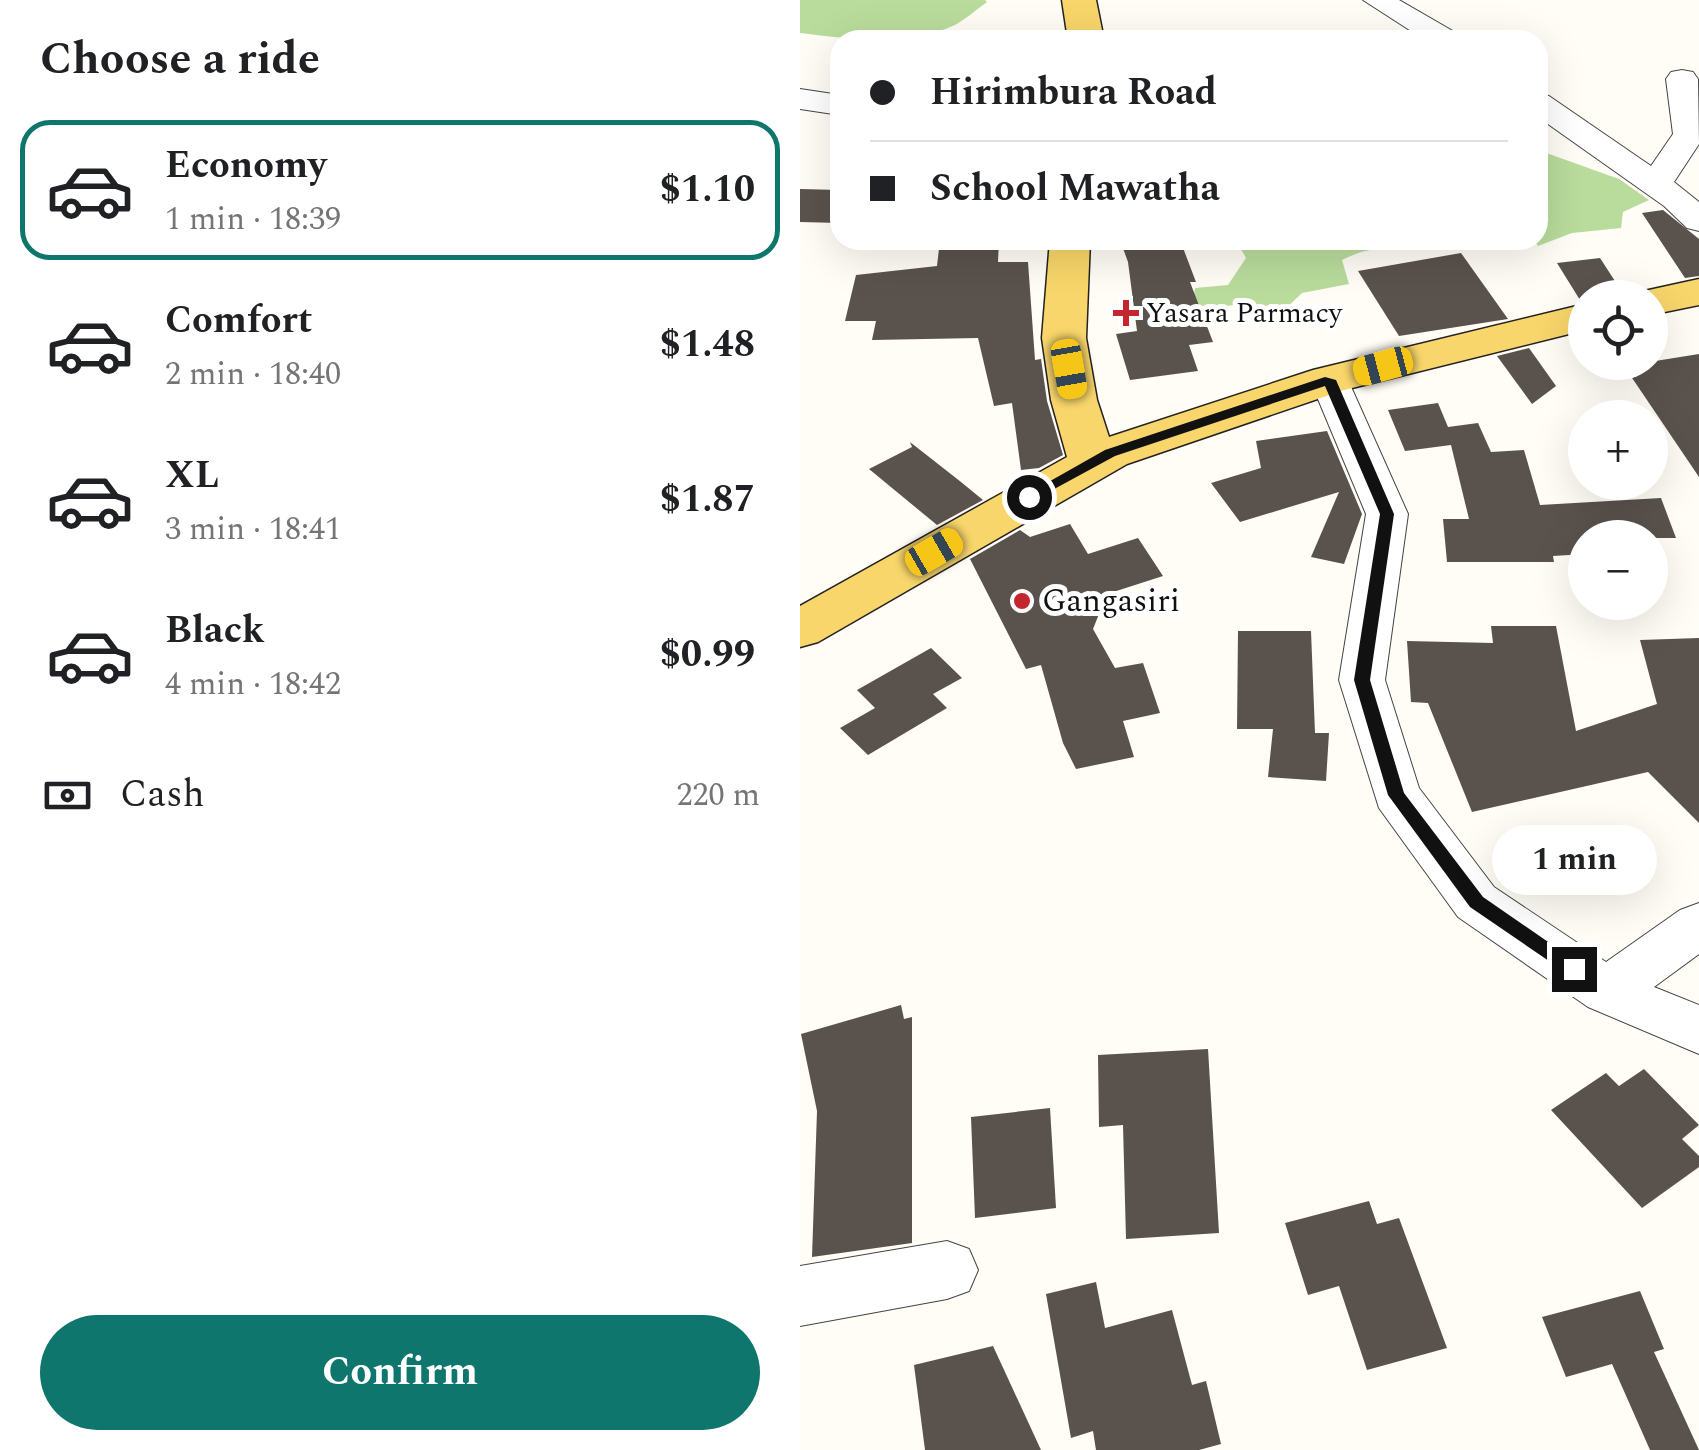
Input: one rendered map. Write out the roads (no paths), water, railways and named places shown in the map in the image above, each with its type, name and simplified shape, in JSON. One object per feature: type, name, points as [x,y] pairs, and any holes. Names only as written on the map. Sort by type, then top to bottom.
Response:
[{"type":"main road","points":[[1079,0],[1084,30]]},
{"type":"main road","points":[[1069,250],[1064,338],[1074,400],[1092,460]]},
{"type":"main road","points":[[1668,298],[1699,292]]},
{"type":"main road","points":[[800,628],[1092,460],[1330,380],[1568,320]]},
{"type":"street","points":[[1378,0],[1429,30]]},
{"type":"street","points":[[1655,186],[1689,134],[1682,79]]},
{"type":"street","points":[[800,99],[830,104]]},
{"type":"street","points":[[1548,110],[1699,221]]},
{"type":"street","points":[[1330,380],[1387,514],[1362,680],[1396,795],[1476,902],[1606,992],[1699,1030]]},
{"type":"street","points":[[1606,992],[1699,925]]},
{"type":"street","points":[[800,1296],[946,1270]]},
{"type":"place","name":"Yasara Parmacy","points":[[1126,313]]},
{"type":"place","name":"Gangasiri","points":[[1022,601]]}]
